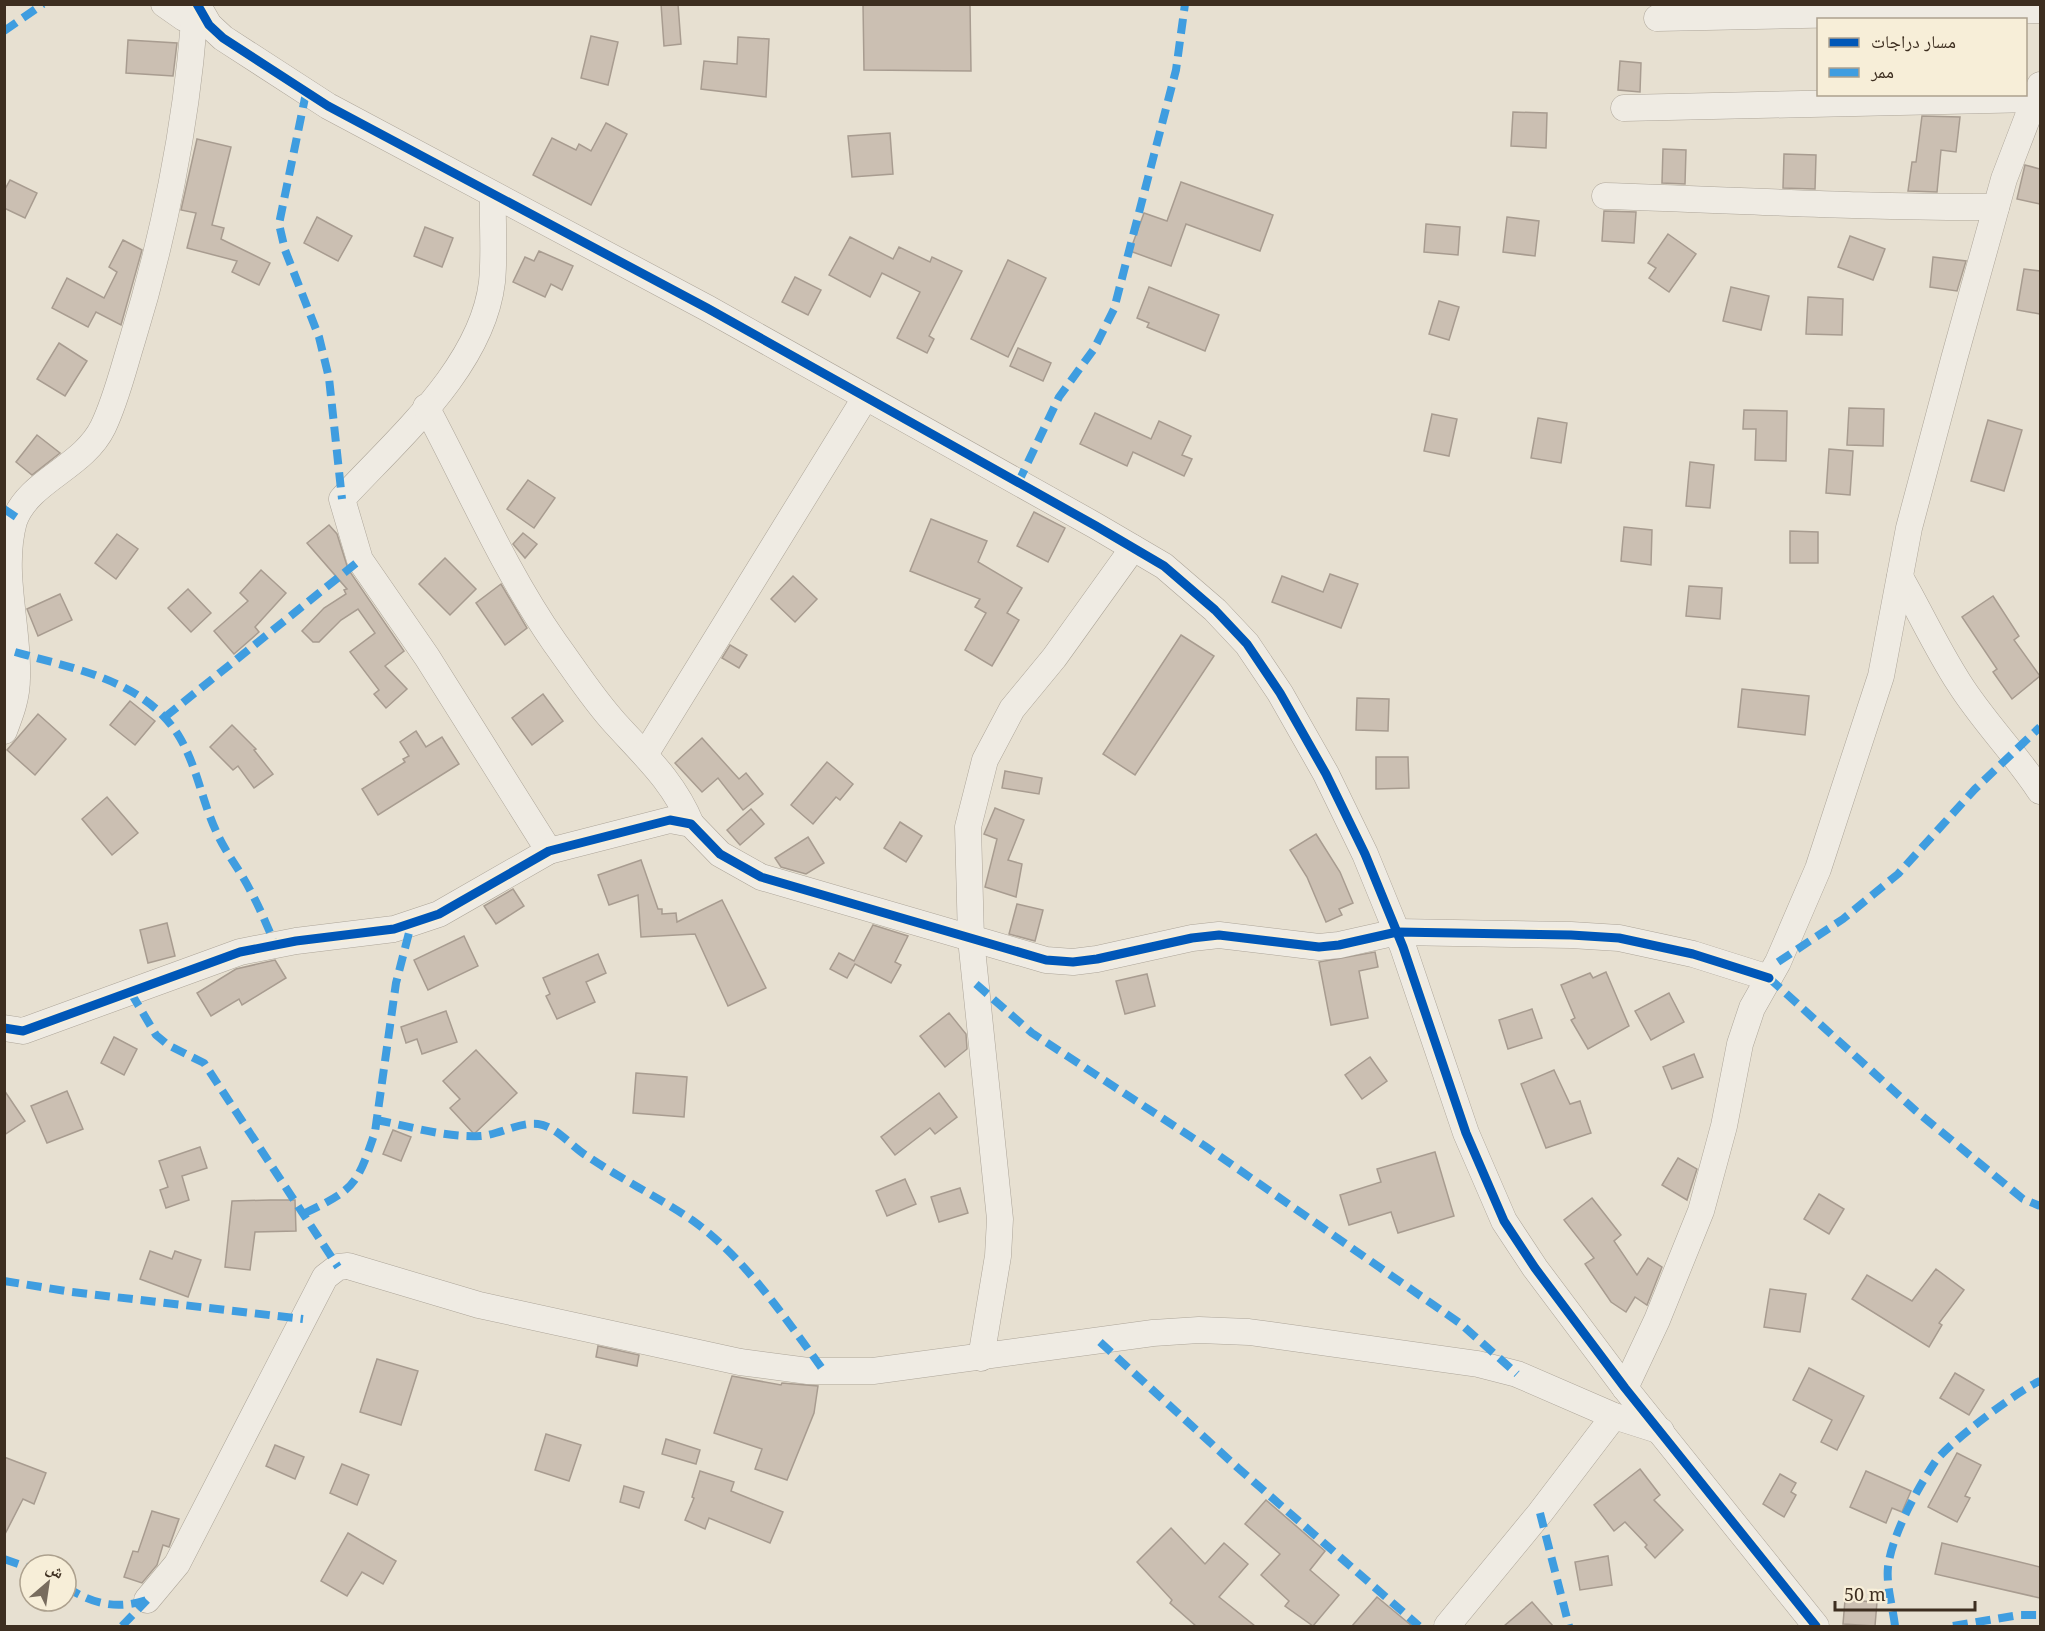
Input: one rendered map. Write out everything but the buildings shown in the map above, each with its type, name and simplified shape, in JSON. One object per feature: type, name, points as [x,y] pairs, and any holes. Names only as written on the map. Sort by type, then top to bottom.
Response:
[{"type":"street","points":[[164,4],[200,17],[266,67],[328,106],[707,308],[1133,548],[1164,566],[1215,610],[1253,653],[1280,693],[1326,774],[1365,854],[1397,932],[1466,1133],[1504,1221],[1535,1268],[1625,1388],[1816,1626]]},
{"type":"street","points":[[1657,18],[2040,10]]},
{"type":"street","points":[[4,731],[15,700],[17,676],[7,563],[13,523],[34,492],[74,464],[89,448],[102,429],[117,393],[153,273],[200,17]]},
{"type":"street","points":[[1625,1388],[1658,1320],[1701,1211],[1724,1126],[1740,1044],[1752,1008],[1790,936],[1818,869],[1881,676],[1909,528],[1996,207],[2038,92]]},
{"type":"street","points":[[1624,108],[1934,96]]},
{"type":"street","points":[[493,195],[492,282],[484,318],[473,345],[457,371],[342,499],[348,526],[360,560],[428,657],[549,851]]},
{"type":"street","points":[[1605,196],[1739,200],[1791,205],[1996,207]]},
{"type":"street","points":[[646,753],[865,398]]},
{"type":"street","points":[[426,407],[507,563],[554,641],[614,722],[646,753],[674,788],[691,824],[720,854],[761,877],[1046,960],[1073,962],[1097,959],[1192,938],[1220,935],[1319,947],[1339,945],[1397,932],[1619,938],[1693,954],[1768,978]]},
{"type":"street","points":[[981,1358],[998,1256],[1000,1219],[971,939],[968,827],[985,760],[1012,709],[1054,658],[1133,548]]},
{"type":"street","points":[[1900,577],[1958,682],[1982,716],[2015,753],[2040,790]]},
{"type":"street","points":[[4,1028],[23,1030],[240,952],[275,944],[411,925],[439,914],[549,851],[670,820],[691,824]]},
{"type":"street","points":[[147,1600],[177,1563],[325,1278],[338,1267],[348,1266],[479,1305],[740,1362],[808,1371],[873,1371],[1153,1333],[1199,1330],[1249,1332],[1478,1364],[1517,1374],[1614,1416],[1661,1431]]},
{"type":"street","points":[[1447,1626],[1540,1514],[1614,1416]]},
{"type":"marked path","points":[[4,31],[43,4]]},
{"type":"marked path","points":[[1018,483],[1059,397],[1094,349],[1114,309],[1176,70],[1185,4]]},
{"type":"marked path","points":[[306,93],[279,224],[285,250],[319,337],[329,378],[342,499]]},
{"type":"marked path","points":[[4,509],[16,517]]},
{"type":"marked path","points":[[165,717],[360,560]]},
{"type":"marked path","points":[[15,652],[84,671],[107,680],[148,702],[166,718],[186,749],[216,831],[254,897],[275,944]]},
{"type":"marked path","points":[[1778,962],[1843,919],[1898,874],[1975,789],[2040,727]]},
{"type":"marked path","points":[[305,1213],[344,1191],[364,1164],[375,1132],[396,983],[411,925]]},
{"type":"marked path","points":[[1769,978],[1916,1111],[2023,1199],[2040,1206]]},
{"type":"marked path","points":[[976,984],[1032,1033],[1205,1146],[1461,1324],[1517,1374]]},
{"type":"marked path","points":[[131,993],[156,1035],[168,1045],[204,1063],[338,1267]]},
{"type":"marked path","points":[[376,1120],[467,1136],[487,1135],[531,1124],[551,1129],[587,1156],[692,1220],[712,1236],[764,1290],[824,1371]]},
{"type":"marked path","points":[[4,1281],[72,1292],[303,1319]]},
{"type":"marked path","points":[[1100,1342],[1238,1468],[1419,1626]]},
{"type":"marked path","points":[[1895,1626],[1889,1589],[1890,1554],[1906,1513],[1921,1485],[1935,1462],[1954,1443],[2001,1405],[2040,1381]]},
{"type":"marked path","points":[[1540,1513],[1569,1626]]},
{"type":"marked path","points":[[4,1559],[18,1564]]},
{"type":"marked path","points":[[78,1594],[95,1601],[115,1605],[147,1600]]},
{"type":"marked path","points":[[122,1626],[147,1600]]},
{"type":"marked path","points":[[1953,1626],[2019,1615],[2040,1615]]},
{"type":"cycle path","points":[[197,4],[209,25],[223,38],[328,106],[707,308],[1096,526],[1164,566],[1215,610],[1247,644],[1280,693],[1326,774],[1365,854],[1403,947],[1466,1133],[1504,1221],[1535,1268],[1625,1388],[1816,1626]]},
{"type":"cycle path","points":[[4,1028],[23,1031],[240,952],[296,941],[394,929],[439,914],[549,851],[670,820],[691,824],[720,854],[761,877],[1046,960],[1073,962],[1097,959],[1192,938],[1219,935],[1319,947],[1339,945],[1397,932],[1571,935],[1619,938],[1693,954],[1769,978]]}]
